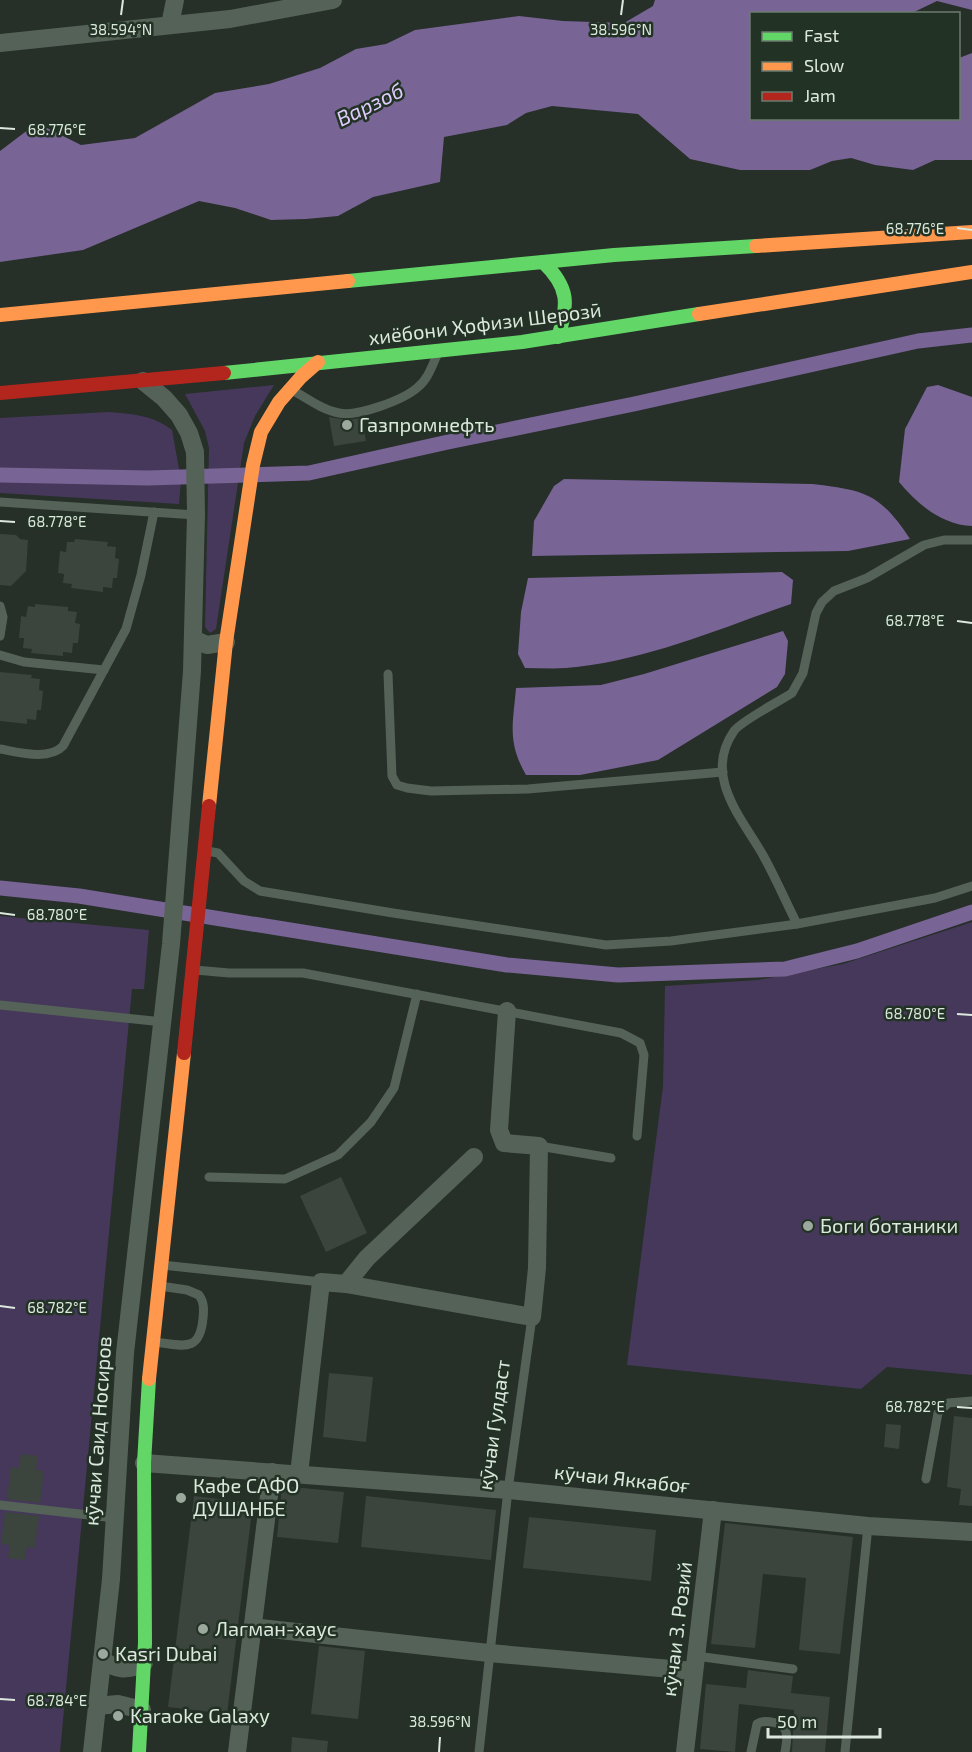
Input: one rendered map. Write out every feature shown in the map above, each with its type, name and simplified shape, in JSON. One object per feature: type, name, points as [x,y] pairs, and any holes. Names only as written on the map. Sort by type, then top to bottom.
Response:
[{"type":"main road","points":[[0,315],[615,255],[972,232]]},
{"type":"main road","points":[[543,262],[560,279],[566,294],[566,311],[558,337]]},
{"type":"main road","name":"хиёбони Ҳофизи Шерозӣ","points":[[0,393],[143,381],[558,337],[972,272]]},
{"type":"main road","points":[[139,1752],[146,1575],[144,1463],[152,1342],[194,970],[226,642],[257,444],[265,422],[290,389],[318,362]]},
{"type":"street","points":[[171,25],[175,0]]},
{"type":"street","points":[[0,44],[230,19],[333,0]]},
{"type":"street","name":"кӯчаи Саид Носиров","points":[[92,1752],[115,1518],[122,1384],[171,944],[191,696],[196,462],[189,433],[172,407],[143,381]]},
{"type":"street","points":[[193,639],[207,645],[226,642]]},
{"type":"street","points":[[299,1474],[321,1282],[346,1284],[532,1317],[537,1268],[538,1146],[504,1143],[499,1130],[507,1011]]},
{"type":"street","points":[[346,1284],[367,1258],[474,1157]]},
{"type":"street","points":[[132,1290],[157,1289]]},
{"type":"street","name":"кӯчаи Яккабоғ","points":[[144,1463],[508,1490],[868,1526],[972,1532]]},
{"type":"street","points":[[237,1752],[272,1472]]},
{"type":"street","name":"кӯчаи З. Розий","points":[[685,1752],[713,1510]]},
{"type":"street","points":[[252,1627],[489,1653],[695,1663]]},
{"type":"street","points":[[102,1659],[110,1666],[122,1669],[144,1663]]},
{"type":"street","points":[[97,1706],[118,1704],[142,1710]]},
{"type":"lane","points":[[290,389],[340,414],[368,411],[419,387],[440,351]]},
{"type":"lane","points":[[0,502],[196,515]]},
{"type":"lane","points":[[0,749],[45,754],[58,752],[63,746],[105,670],[130,617],[154,512]]},
{"type":"lane","points":[[797,924],[764,856],[736,813],[725,790],[723,755],[735,729],[792,693],[797,687],[803,673],[816,613],[822,602],[834,591],[867,578],[924,545],[944,540],[972,540]]},
{"type":"lane","points":[[0,606],[3,617],[0,636]]},
{"type":"lane","points":[[0,655],[24,662],[105,670]]},
{"type":"lane","points":[[388,674],[392,776],[397,785],[406,789],[430,791],[528,789],[723,772]]},
{"type":"lane","points":[[204,857],[218,853],[244,881],[260,891],[393,914],[606,945],[671,941],[797,924],[936,898],[972,886]]},
{"type":"lane","points":[[194,970],[230,973],[303,973],[621,1033],[640,1043],[644,1055],[637,1136]]},
{"type":"lane","points":[[209,1177],[285,1179],[338,1155],[371,1122],[394,1088],[417,994]]},
{"type":"lane","points":[[0,1005],[163,1022]]},
{"type":"lane","points":[[538,1146],[611,1158]]},
{"type":"lane","points":[[159,1265],[321,1282]]},
{"type":"lane","points":[[152,1342],[185,1346],[193,1344],[200,1336],[203,1321],[204,1305],[199,1295],[187,1290],[157,1289]]},
{"type":"lane","name":"кӯчаи Гулдаст","points":[[479,1752],[508,1490],[532,1317]]},
{"type":"lane","points":[[926,1479],[938,1413],[948,1403],[972,1401]]},
{"type":"lane","points":[[0,1505],[115,1518]]},
{"type":"lane","points":[[845,1752],[868,1526]]},
{"type":"lane","points":[[695,1663],[793,1669]]},
{"type":"lane","points":[[751,1752],[757,1724],[765,1721],[782,1726],[786,1730],[785,1752]]},
{"type":"shaded area","points":[[274,385],[255,416],[244,443],[216,629],[210,633],[205,627],[209,448],[205,431],[185,394]]},
{"type":"shaded area","points":[[108,412],[150,418],[172,430],[181,480],[179,504],[0,493],[0,418]]},
{"type":"shaded area","points":[[0,916],[149,930],[144,989],[132,989],[60,1752],[0,1752]]},
{"type":"shaded area","name":"Боги ботаники","points":[[972,922],[972,1375],[887,1367],[861,1389],[627,1365],[663,1086],[665,986],[758,980],[843,964]]},
{"type":"water","name":"Варзоб","points":[[655,0],[972,0],[972,10],[937,1],[914,12],[750,12],[750,120],[960,120],[960,58],[972,53],[972,160],[935,160],[913,170],[875,165],[851,158],[832,161],[810,170],[740,170],[690,159],[638,114],[552,106],[526,113],[507,125],[444,137],[440,182],[373,197],[338,216],[271,220],[235,208],[199,201],[83,250],[0,262],[0,151],[37,123],[81,145],[135,138],[215,93],[269,84],[320,68],[356,49],[386,44],[415,30],[519,16],[563,21],[624,23],[653,6]]},
{"type":"water","points":[[938,385],[972,397],[972,526],[950,522],[931,512],[899,482],[905,429],[927,387]]},
{"type":"water","points":[[564,479],[812,484],[845,489],[858,492],[880,503],[910,539],[848,551],[532,556],[534,521],[554,486]]},
{"type":"water","points":[[782,572],[793,580],[791,604],[652,652],[595,665],[566,668],[525,668],[518,654],[521,612],[528,578]]},
{"type":"water","points":[[783,631],[788,641],[785,674],[777,687],[658,760],[580,775],[526,775],[516,753],[514,742],[516,688],[601,685]]},
{"type":"building","name":"Газпромнефть","points":[[329,417],[347,420],[362,418],[366,441],[334,446]]},
{"type":"building","points":[[0,534],[16,535],[20,539],[28,540],[26,571],[11,586],[0,585]]},
{"type":"building","points":[[75,539],[108,542],[107,546],[116,547],[115,558],[119,559],[117,578],[113,578],[112,588],[103,587],[103,592],[71,588],[72,584],[63,583],[64,574],[58,573],[60,551],[66,552],[67,542],[74,542]]},
{"type":"building","points":[[35,604],[68,607],[68,611],[77,612],[75,623],[80,624],[78,643],[73,643],[72,653],[63,652],[63,656],[31,653],[32,649],[23,648],[24,638],[19,638],[21,616],[26,617],[28,606],[35,607]]},
{"type":"building","points":[[0,672],[32,675],[31,678],[40,679],[39,690],[43,691],[41,710],[37,710],[36,720],[27,719],[27,724],[0,721]]},
{"type":"building","points":[[341,1177],[367,1233],[326,1252],[300,1196]]},
{"type":"building","points":[[329,1373],[373,1377],[366,1442],[323,1437]]},
{"type":"building","points":[[954,1416],[972,1418],[972,1506],[959,1505],[961,1489],[947,1487]]},
{"type":"building","points":[[886,1424],[901,1425],[899,1449],[884,1447]]},
{"type":"building","points":[[21,1454],[38,1456],[36,1470],[44,1471],[40,1503],[7,1499],[11,1467],[19,1468]]},
{"type":"building","points":[[282,1486],[344,1492],[338,1543],[277,1537]]},
{"type":"building","points":[[194,1496],[253,1503],[227,1714],[168,1707]]},
{"type":"building","points":[[366,1496],[496,1510],[491,1560],[361,1547]]},
{"type":"building","points":[[5,1512],[39,1516],[35,1548],[27,1547],[25,1560],[8,1558],[10,1545],[1,1544]]},
{"type":"building","points":[[529,1517],[656,1530],[651,1581],[523,1568]]},
{"type":"building","points":[[725,1523],[853,1537],[840,1654],[799,1650],[806,1578],[763,1574],[755,1648],[711,1644]]},
{"type":"building","points":[[319,1646],[365,1651],[358,1719],[311,1714]]},
{"type":"building","points":[[748,1670],[793,1676],[791,1693],[830,1697],[825,1752],[792,1752],[794,1710],[739,1704],[735,1752],[700,1749],[706,1684],[746,1688]]},
{"type":"building","points":[[292,1737],[328,1741],[327,1752],[291,1752]]},
{"type":"waterway","points":[[0,475],[148,478],[309,473],[918,341],[972,335]]},
{"type":"waterway","points":[[0,888],[79,896],[507,965],[618,975],[785,969],[857,951],[972,912]]},
{"type":"traffic: fast","points":[[348,281],[614,255],[756,246]]},
{"type":"traffic: fast","points":[[543,262],[558,280],[564,296],[564,315],[558,337]]},
{"type":"traffic: fast","points":[[224,373],[522,342],[699,314]]},
{"type":"traffic: fast","points":[[139,1752],[145,1643],[144,1463],[149,1379]]},
{"type":"traffic: slow","points":[[756,246],[972,232]]},
{"type":"traffic: slow","points":[[699,314],[972,272]]},
{"type":"traffic: slow","points":[[0,315],[348,281]]},
{"type":"traffic: slow","points":[[209,806],[226,642],[253,465],[261,432],[279,402],[318,362]]},
{"type":"traffic: slow","points":[[149,1379],[184,1053]]},
{"type":"traffic: jam","points":[[0,393],[224,373]]},
{"type":"traffic: jam","points":[[184,1053],[209,806]]},
{"type":"place","name":"Газпромнефть","points":[[347,425]]},
{"type":"place","name":"Боги ботаники","points":[[808,1226]]},
{"type":"place","name":"Кафе САФО ДУШАНБЕ","points":[[181,1498]]},
{"type":"place","name":"Лагман-хаус","points":[[203,1629]]},
{"type":"place","name":"Kasri Dubai","points":[[103,1654]]},
{"type":"place","name":"Karaoke Galaxy","points":[[118,1716]]}]
